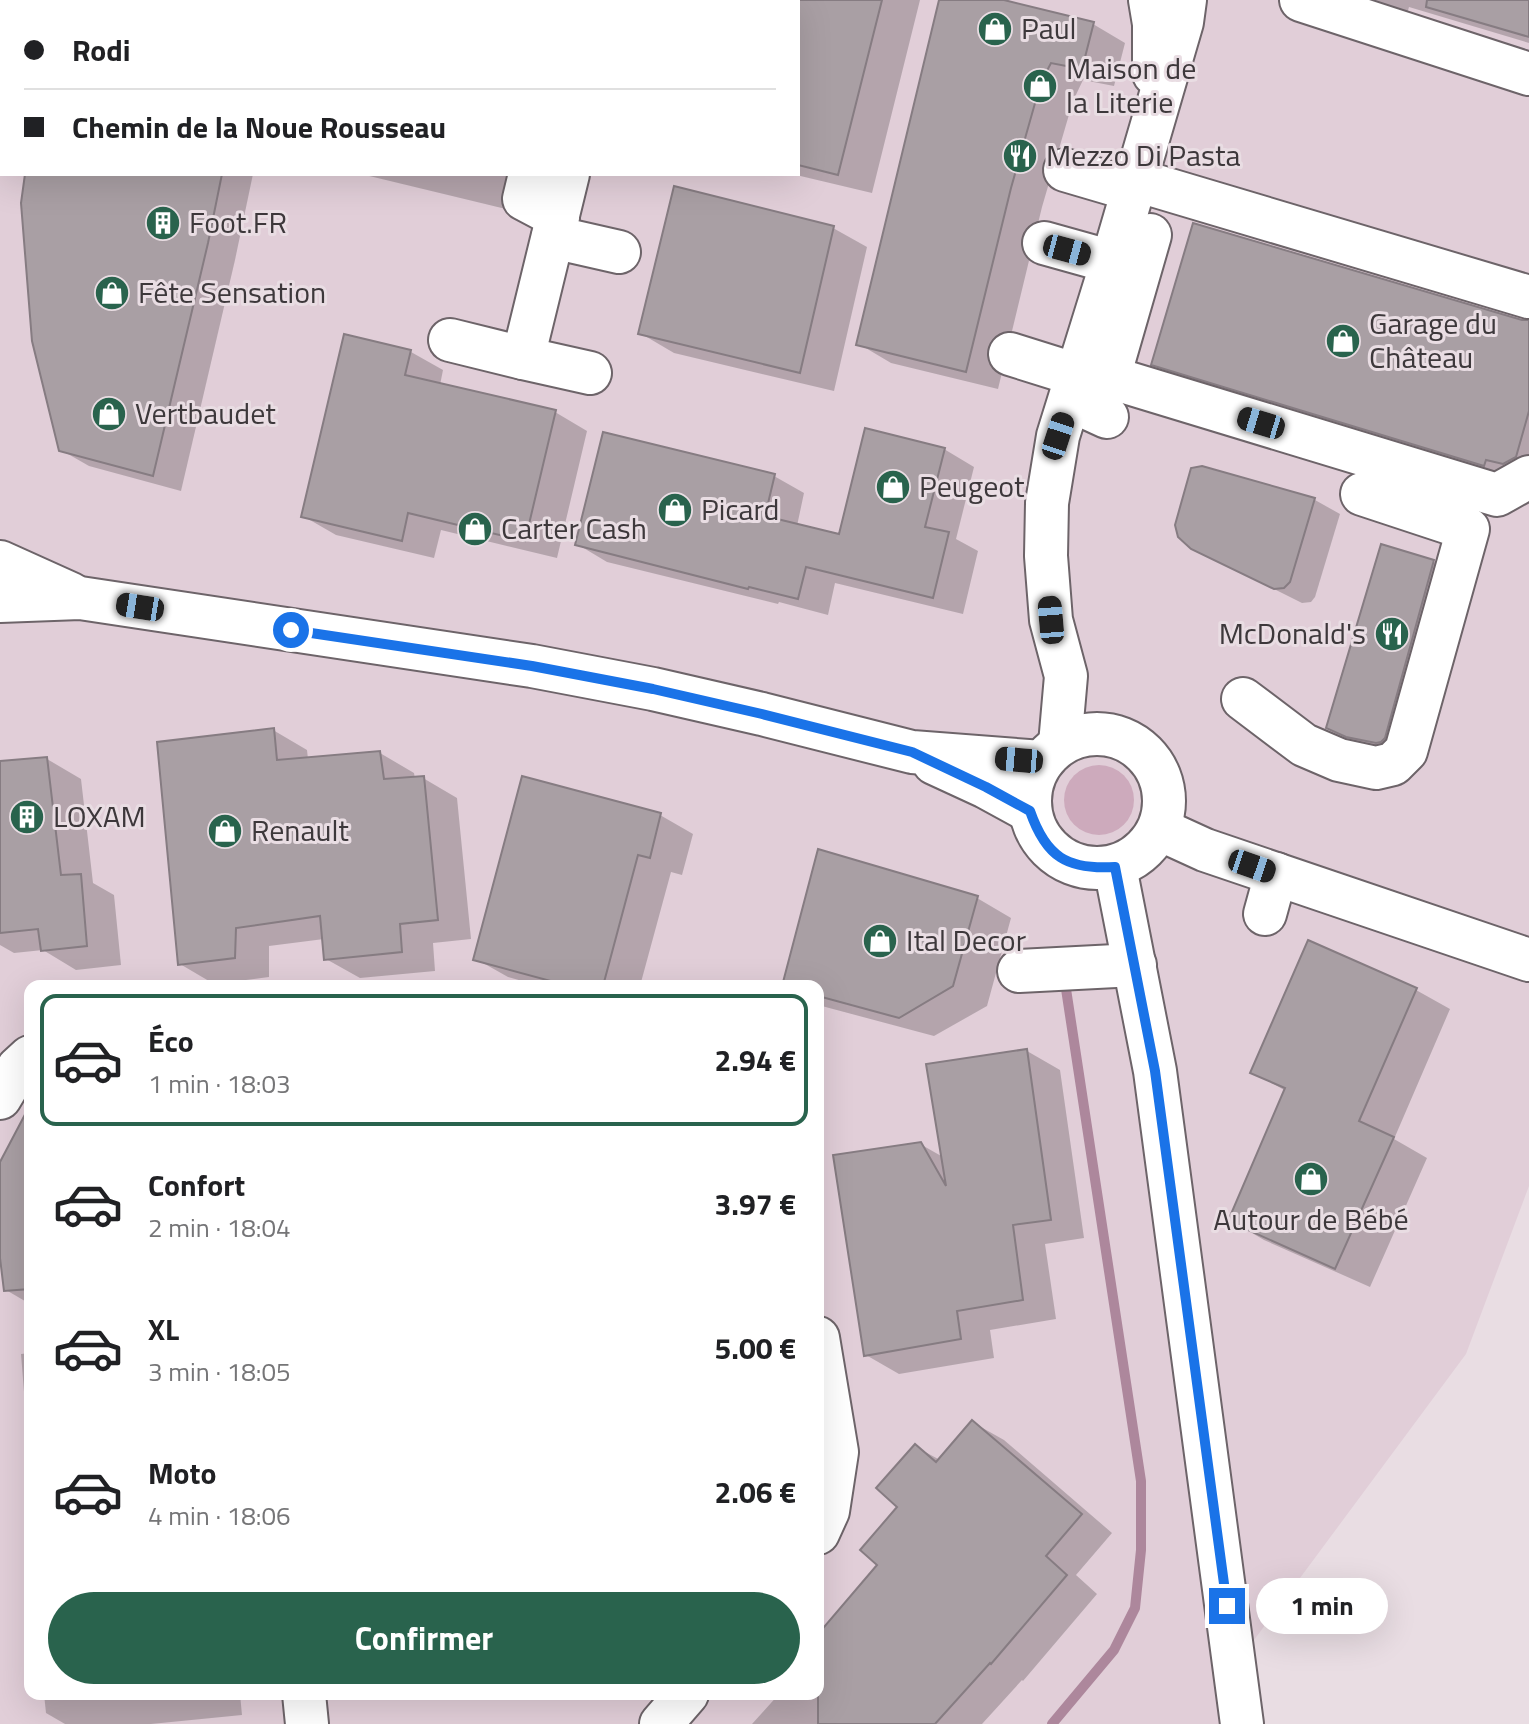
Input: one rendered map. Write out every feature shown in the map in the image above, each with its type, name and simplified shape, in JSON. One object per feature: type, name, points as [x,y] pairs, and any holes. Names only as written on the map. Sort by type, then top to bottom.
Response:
[{"type":"street","points":[[1111,734],[1066,676],[1051,620],[1046,556],[1047,503],[1058,436],[1089,387],[1145,186],[1154,116],[1154,24],[1150,0]]},
{"type":"street","points":[[1154,116],[1182,22],[1185,0]]},
{"type":"street","points":[[1301,0],[1529,74]]},
{"type":"street","points":[[1065,170],[1145,186],[1529,297]]},
{"type":"street","points":[[530,176],[524,199],[556,227],[619,252]]},
{"type":"street","points":[[523,358],[568,176]]},
{"type":"street","points":[[1089,387],[1112,262],[1145,186]]},
{"type":"street","points":[[1044,243],[1112,262]]},
{"type":"street","points":[[450,340],[590,373]]},
{"type":"street","points":[[1010,354],[1089,387],[1497,495],[1529,477]]},
{"type":"street","points":[[1243,699],[1283,731],[1383,759],[1406,751],[1468,529],[1362,494]]},
{"type":"street","points":[[0,562],[80,598]]},
{"type":"street","points":[[0,601],[80,598],[532,666],[653,689],[912,752],[1030,811]]},
{"type":"street","points":[[912,752],[1051,753],[1084,734],[1111,734],[1133,743],[1151,759],[1162,781],[1165,805],[1159,829],[1149,846],[1134,858],[1115,867],[1092,868],[1071,863],[1051,851],[1038,832],[1030,811],[1031,785],[1051,753],[1066,676]]},
{"type":"street","points":[[1159,829],[1205,850],[1529,960]]},
{"type":"street","points":[[1115,867],[1123,965],[1172,1067],[1242,1724]]},
{"type":"street","points":[[1265,914],[1276,874]]},
{"type":"street","points":[[1019,971],[1123,965]]},
{"type":"street","points":[[0,1098],[24,1062]]},
{"type":"street","points":[[824,1374],[837,1452],[824,1520]]},
{"type":"street","points":[[305,1700],[307,1724]]},
{"type":"street","points":[[661,1724],[682,1700]]},
{"type":"shaded area","points":[[800,0],[1529,0],[1529,1186],[1466,1354],[1217,1690],[1219,1724],[0,1724],[0,176],[800,176]]},
{"type":"shaded area","points":[[1099,765],[1124,775],[1134,800],[1124,825],[1099,835],[1074,825],[1064,800],[1074,775]]},
{"type":"building","points":[[800,0],[882,0],[838,175],[800,166]]},
{"type":"building","points":[[939,0],[1004,0],[1094,22],[1082,69],[1051,63],[1041,82],[1011,188],[966,372],[856,345]]},
{"type":"building","points":[[1427,0],[1529,0],[1529,37],[1426,7]]},
{"type":"building","points":[[25,176],[222,176],[153,476],[59,451],[32,341],[21,203]]},
{"type":"building","points":[[674,186],[834,226],[800,373],[638,334]]},
{"type":"building","name":"Garage du Château","points":[[1193,223],[1529,320],[1529,411],[1516,457],[1503,464],[1486,460],[1484,466],[1151,365]]},
{"type":"building","points":[[344,334],[411,350],[405,375],[556,410],[525,541],[408,513],[402,541],[301,517]]},
{"type":"building","points":[[865,428],[945,448],[925,527],[949,532],[933,598],[806,567],[798,599],[575,545],[603,432],[775,474],[765,516],[839,534]]},
{"type":"building","points":[[1202,466],[1315,498],[1290,582],[1284,588],[1274,589],[1191,549],[1178,537],[1175,525],[1191,468]]},
{"type":"building","name":"McDonald's","points":[[1381,544],[1434,560],[1385,738],[1376,743],[1346,737],[1326,728]]},
{"type":"building","points":[[274,728],[277,760],[380,751],[384,779],[424,776],[438,920],[400,924],[402,952],[324,960],[320,916],[236,928],[235,958],[178,965],[157,742]]},
{"type":"building","name":"LOXAM","points":[[47,757],[61,875],[81,874],[87,946],[41,951],[38,929],[0,933],[0,761]]},
{"type":"building","points":[[522,776],[661,813],[650,858],[638,855],[605,980],[547,980],[473,960]]},
{"type":"building","name":"Ital Decor","points":[[818,849],[978,896],[953,986],[899,1018],[824,998],[824,980],[784,980]]},
{"type":"building","points":[[1308,940],[1417,988],[1359,1121],[1394,1137],[1335,1269],[1228,1221],[1285,1088],[1250,1073]]},
{"type":"building","points":[[1027,1049],[1051,1220],[1013,1225],[1023,1300],[957,1311],[961,1339],[864,1356],[833,1155],[921,1142],[946,1186],[926,1064]]},
{"type":"building","points":[[24,1116],[24,1289],[4,1291],[0,1258],[0,1162]]},
{"type":"building","points":[[972,1420],[1082,1514],[1046,1556],[1067,1575],[935,1724],[818,1724],[818,1700],[824,1700],[824,1627],[877,1565],[860,1550],[897,1507],[876,1488],[915,1444],[936,1462]]},
{"type":"waterway","points":[[1052,1724],[1114,1650],[1135,1608],[1141,1550],[1141,1481],[1066,989]]},
{"type":"place","name":"Paul","points":[[995,29]]},
{"type":"place","name":"Maison de la Literie","points":[[1040,86]]},
{"type":"place","name":"Mezzo Di Pasta","points":[[1020,156]]},
{"type":"place","name":"Foot.FR","points":[[163,223]]},
{"type":"place","name":"Fête Sensation","points":[[112,293]]},
{"type":"place","name":"Garage du Château","points":[[1343,341]]},
{"type":"place","name":"Vertbaudet","points":[[109,414]]},
{"type":"place","name":"Peugeot","points":[[893,487]]},
{"type":"place","name":"Picard","points":[[675,510]]},
{"type":"place","name":"Carter Cash","points":[[475,529]]},
{"type":"place","name":"McDonald's","points":[[1392,634]]},
{"type":"place","name":"LOXAM","points":[[27,817]]},
{"type":"place","name":"Renault","points":[[225,831]]},
{"type":"place","name":"Ital Decor","points":[[880,941]]},
{"type":"place","name":"Autour de Bébé","points":[[1311,1179]]},
{"type":"route","points":[[291,630],[532,666],[653,689],[912,752],[1030,811],[1038,832],[1051,851],[1071,863],[1092,868],[1115,867],[1152,1049],[1227,1606]]}]
